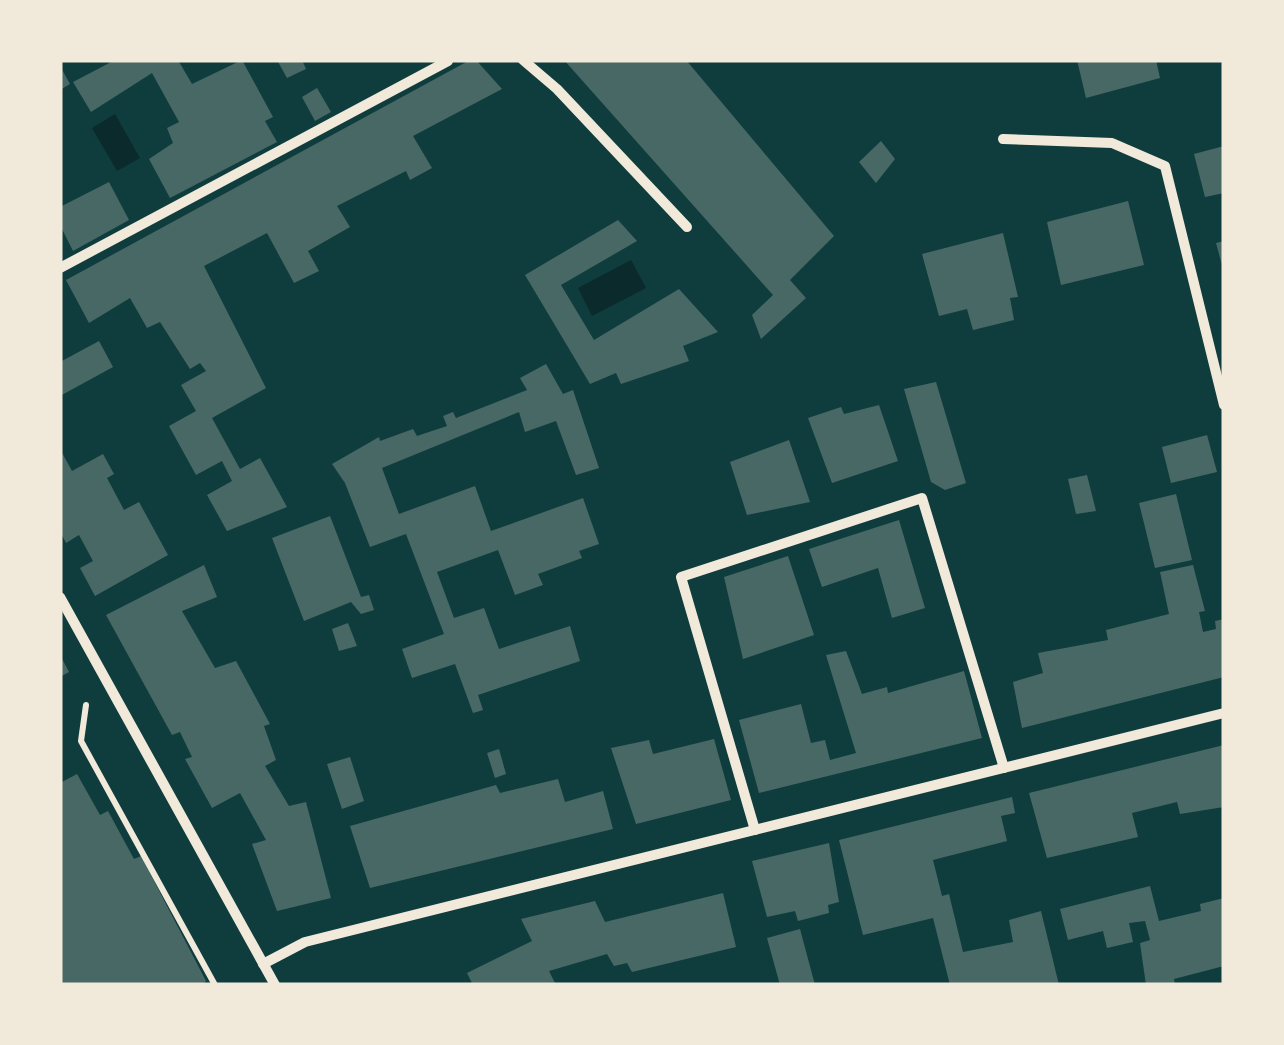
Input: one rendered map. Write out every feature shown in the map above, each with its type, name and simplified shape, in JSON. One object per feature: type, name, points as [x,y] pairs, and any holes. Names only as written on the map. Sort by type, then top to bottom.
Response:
[{"type":"street","points":[[523,60],[558,89],[687,227]]},
{"type":"street","points":[[60,268],[448,61]]},
{"type":"street","points":[[1003,139],[1112,143],[1165,166],[1224,405]]},
{"type":"street","points":[[755,830],[681,577],[922,498],[1004,768]]},
{"type":"street","points":[[60,596],[274,985]]},
{"type":"street","points":[[263,964],[305,942],[1224,713]]},
{"type":"path","points":[[88,696],[81,741],[216,985]]},
{"type":"water","points":[[115,114],[140,158],[117,171],[92,128]]},
{"type":"water","points":[[631,260],[646,288],[592,316],[578,288]]},
{"type":"building","points":[[115,60],[178,60],[192,84],[242,60],[273,117],[265,121],[277,142],[170,198],[149,159],[173,143],[167,128],[179,122],[152,73],[91,112],[73,82]]},
{"type":"building","points":[[277,60],[302,60],[306,69],[287,78]]},
{"type":"building","points":[[476,60],[502,89],[413,136],[432,168],[410,180],[406,171],[337,206],[350,227],[308,251],[319,271],[294,283],[267,233],[204,266],[266,388],[212,418],[240,469],[260,458],[287,507],[227,531],[207,495],[232,481],[222,461],[196,475],[169,426],[196,411],[181,385],[206,371],[200,363],[190,369],[160,322],[147,328],[130,298],[89,323],[66,280]]},
{"type":"building","points":[[564,60],[686,60],[834,236],[790,280],[806,298],[761,339],[752,315],[773,295]]},
{"type":"building","points":[[1077,60],[1156,60],[1160,78],[1086,98]]},
{"type":"building","points":[[60,66],[70,84],[60,90]]},
{"type":"building","points":[[317,88],[331,112],[315,121],[302,97]]},
{"type":"building","points":[[881,141],[895,159],[876,183],[859,162]]},
{"type":"building","points":[[1224,146],[1224,193],[1205,197],[1194,154]]},
{"type":"building","points":[[109,182],[129,220],[73,251],[60,225],[60,207]]},
{"type":"building","points":[[1128,201],[1144,265],[1061,285],[1047,222]]},
{"type":"building","points":[[618,220],[637,241],[561,285],[594,340],[679,289],[718,332],[683,346],[689,361],[621,384],[616,373],[590,384],[525,275]]},
{"type":"building","points":[[1003,233],[1018,297],[1010,298],[1014,320],[973,330],[967,309],[939,316],[922,254]]},
{"type":"building","points":[[1224,241],[1224,269],[1223,269],[1216,243]]},
{"type":"building","points":[[99,341],[113,367],[60,396],[60,362]]},
{"type":"building","points":[[546,364],[563,394],[573,390],[599,468],[576,475],[556,421],[525,432],[519,412],[382,468],[399,514],[475,486],[491,531],[583,498],[599,544],[579,551],[582,558],[538,574],[543,585],[515,595],[498,550],[437,572],[454,618],[484,608],[499,649],[570,626],[580,661],[478,695],[483,710],[473,713],[455,664],[412,678],[402,649],[444,634],[406,534],[370,547],[345,483],[332,464],[379,437],[380,441],[413,429],[417,436],[447,426],[443,416],[453,412],[456,418],[527,390],[520,378]]},
{"type":"building","points":[[936,382],[966,483],[945,490],[931,482],[904,389]]},
{"type":"building","points":[[879,405],[898,461],[832,483],[808,418],[841,407],[844,414]]},
{"type":"building","points":[[1207,435],[1217,472],[1171,483],[1162,447]]},
{"type":"building","points":[[789,440],[810,502],[747,515],[730,462]]},
{"type":"building","points":[[60,449],[72,471],[103,454],[114,474],[107,478],[124,510],[139,502],[168,555],[95,596],[80,568],[93,561],[79,535],[66,543],[60,531]]},
{"type":"building","points":[[1087,475],[1096,511],[1076,514],[1068,479]]},
{"type":"building","points":[[1176,494],[1192,560],[1155,568],[1139,503]]},
{"type":"building","points":[[330,516],[361,597],[369,595],[374,610],[361,614],[351,602],[304,621],[272,538]]},
{"type":"building","points":[[899,520],[925,608],[892,618],[878,568],[822,587],[809,549]]},
{"type":"building","points":[[788,556],[814,635],[743,659],[724,577]]},
{"type":"building","points":[[204,565],[217,597],[182,611],[215,668],[236,661],[270,724],[264,726],[276,760],[265,766],[289,806],[306,802],[331,898],[277,911],[252,844],[266,840],[240,793],[212,808],[185,759],[192,757],[180,732],[172,735],[106,615]]},
{"type":"building","points":[[1193,565],[1205,611],[1199,612],[1203,632],[1216,629],[1215,621],[1224,619],[1224,677],[1022,728],[1013,682],[1043,673],[1038,653],[1108,640],[1106,630],[1169,614],[1160,572]]},
{"type":"building","points":[[348,623],[357,646],[339,651],[332,629]]},
{"type":"building","points":[[846,651],[862,694],[887,687],[888,693],[964,671],[982,738],[759,793],[739,720],[801,704],[811,743],[825,740],[830,760],[856,753],[826,655]]},
{"type":"building","points":[[60,655],[69,672],[60,677]]},
{"type":"building","points":[[714,739],[731,800],[636,824],[611,748],[649,740],[653,754]]},
{"type":"building","points":[[1224,745],[1224,807],[1180,814],[1177,802],[1132,813],[1138,837],[1047,858],[1029,793]]},
{"type":"building","points":[[499,749],[506,774],[495,778],[487,753]]},
{"type":"building","points":[[350,757],[364,801],[342,809],[327,764]]},
{"type":"building","points":[[77,774],[100,815],[108,811],[134,859],[141,856],[206,981],[202,985],[60,985],[60,783]]},
{"type":"building","points":[[558,779],[565,802],[603,791],[613,829],[370,888],[350,826],[496,785],[500,793]]},
{"type":"building","points":[[1012,797],[1015,813],[1001,816],[1007,841],[933,860],[942,896],[949,894],[963,952],[1013,942],[1009,920],[1041,911],[1059,985],[950,985],[933,918],[863,935],[839,840]]},
{"type":"building","points":[[829,843],[839,902],[828,905],[829,913],[798,921],[795,911],[767,917],[752,861]]},
{"type":"building","points":[[1150,886],[1159,921],[1201,911],[1200,904],[1224,898],[1224,966],[1174,979],[1175,985],[1146,985],[1140,943],[1150,940],[1145,921],[1129,923],[1133,942],[1107,948],[1103,931],[1068,940],[1060,909]]},
{"type":"building","points":[[723,893],[736,947],[632,972],[627,963],[614,966],[607,954],[549,971],[556,985],[473,985],[467,973],[532,941],[521,919],[595,901],[605,922]]},
{"type":"building","points":[[800,929],[815,985],[780,985],[767,938]]}]
